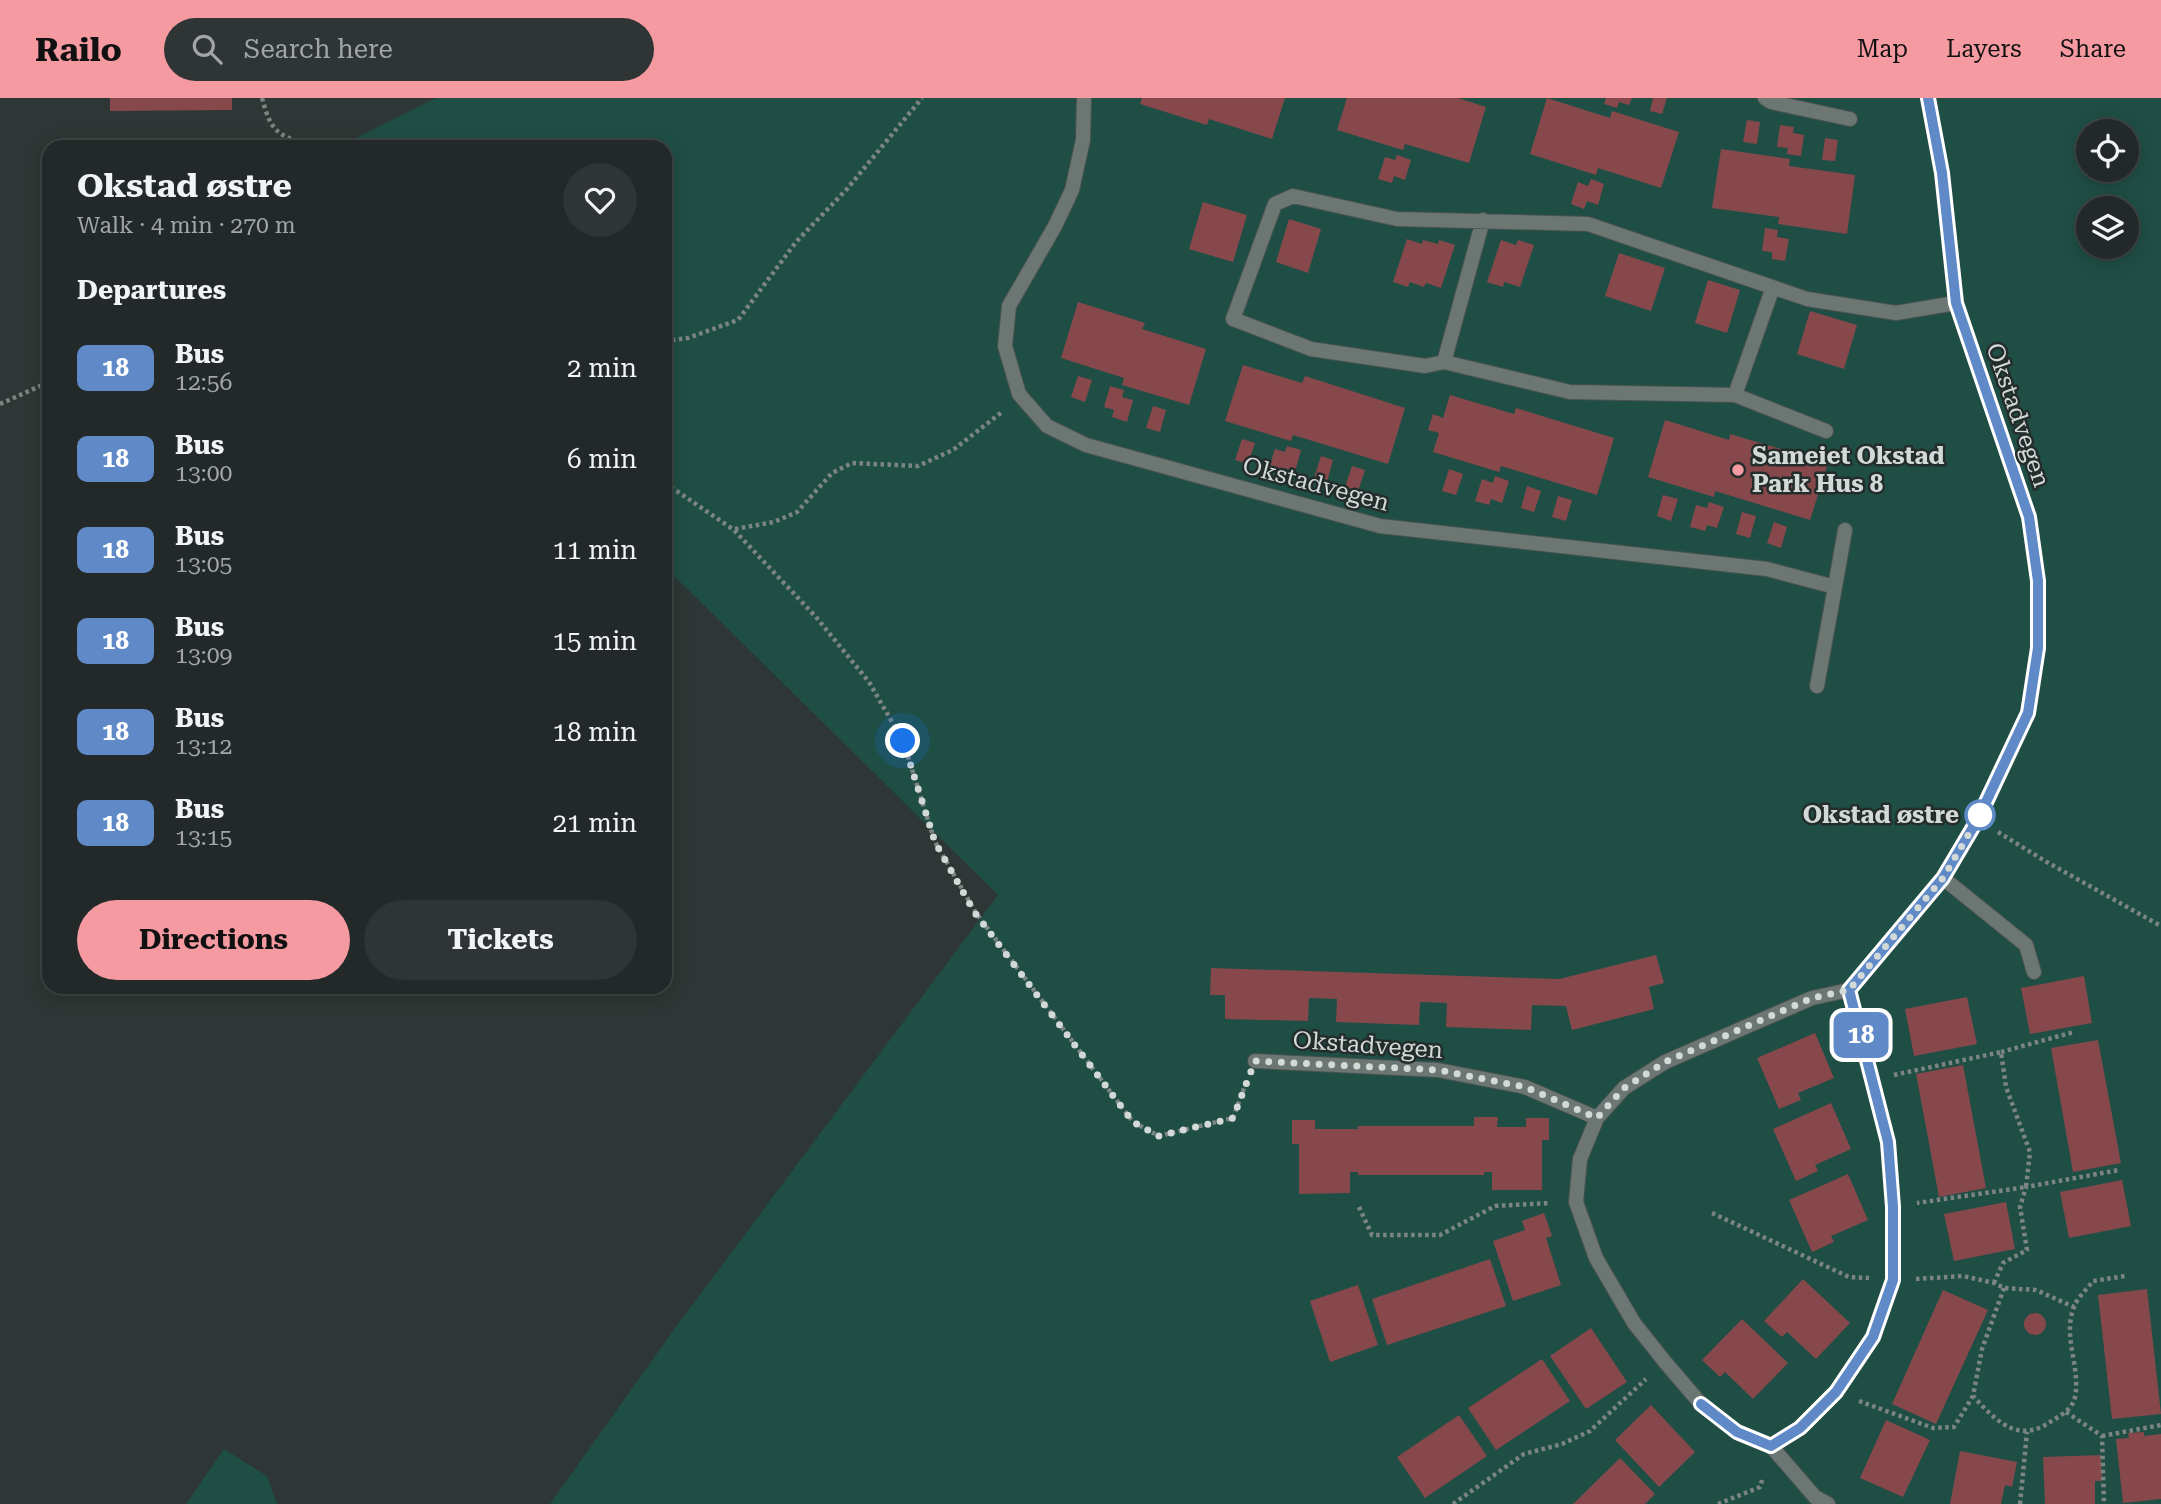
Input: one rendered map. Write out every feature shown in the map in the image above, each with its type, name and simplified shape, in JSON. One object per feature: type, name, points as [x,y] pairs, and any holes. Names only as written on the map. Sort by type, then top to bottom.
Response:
[{"type":"street","name":"Okstadvegen","points":[[1084,98],[1083,140],[1072,190],[1055,226],[1009,306],[1005,346],[1020,394],[1047,425],[1086,445],[1380,526],[1767,569],[1835,587]]},
{"type":"street","points":[[1765,98],[1771,102],[1850,119]]},
{"type":"street","name":"Okstadvegen","points":[[1849,990],[1943,878],[1978,819],[2028,713],[2038,648],[2038,581],[2029,517],[1956,303],[1942,173],[1928,98]]},
{"type":"street","points":[[1826,431],[1735,395],[1570,392],[1444,362],[1425,366],[1311,349],[1233,319],[1275,204],[1293,196],[1397,219],[1588,224],[1807,299],[1896,313],[1956,303]]},
{"type":"street","points":[[1444,362],[1483,220]]},
{"type":"street","points":[[1735,395],[1773,287]]},
{"type":"street","points":[[1817,686],[1845,530]]},
{"type":"street","points":[[1943,878],[2026,945],[2034,972]]},
{"type":"street","points":[[1771,1446],[1800,1428],[1836,1392],[1873,1337],[1893,1280],[1893,1207],[1888,1142],[1849,990],[1812,998],[1665,1062],[1624,1088],[1597,1118],[1580,1160],[1576,1202],[1596,1258],[1634,1323],[1665,1362],[1701,1404],[1737,1432],[1771,1446],[1817,1502]]},
{"type":"street","name":"Okstadvegen","points":[[1255,1061],[1438,1070],[1525,1087],[1597,1118]]},
{"type":"path","points":[[262,98],[269,123],[282,135],[294,140]]},
{"type":"path","points":[[672,340],[688,338],[738,320],[796,242],[847,189],[922,98]]},
{"type":"path","points":[[0,404],[42,385]]},
{"type":"path","points":[[734,530],[774,522],[797,512],[832,473],[852,463],[918,466],[953,450],[994,420],[1020,394]]},
{"type":"path","points":[[672,488],[734,530],[816,617],[869,682],[903,741],[935,842],[975,913],[1133,1122],[1159,1136],[1233,1118],[1255,1061]]},
{"type":"path","points":[[1978,819],[2045,861],[2161,926]]},
{"type":"path","points":[[1873,1079],[2001,1052],[2074,1032]]},
{"type":"path","points":[[1994,1283],[2003,1263],[2027,1250],[2020,1207],[2026,1187],[2030,1152],[2006,1087],[2001,1052]]},
{"type":"path","points":[[1893,1207],[2119,1170]]},
{"type":"path","points":[[1359,1207],[1372,1235],[1440,1235],[1495,1206],[1576,1202]]},
{"type":"path","points":[[1973,1395],[1996,1421],[2027,1432],[2041,1429],[2066,1412],[2075,1399],[2075,1370],[2069,1340],[2074,1307],[2093,1281],[2125,1276]]},
{"type":"path","points":[[1836,1392],[1933,1427],[1954,1427],[1973,1395],[1982,1349],[2004,1288]]},
{"type":"path","points":[[1453,1504],[1524,1454],[1562,1444],[1590,1431],[1665,1362]]},
{"type":"path","points":[[2066,1412],[2102,1436],[2161,1425]]},
{"type":"path","points":[[2020,1504],[2027,1432]]},
{"type":"path","points":[[2102,1436],[2104,1504]]},
{"type":"path","points":[[1718,1504],[1760,1487],[1771,1446]]},
{"type":"green space","points":[[436,98],[2161,98],[2161,1504],[550,1504],[675,1328],[998,895],[672,574],[672,140],[352,140]]},
{"type":"green space","points":[[224,1449],[267,1476],[277,1504],[186,1504]]},
{"type":"building","points":[[110,98],[232,98],[232,110],[110,111]]},
{"type":"building","points":[[1142,98],[1285,98],[1272,139],[1209,119],[1207,125],[1140,104]]},
{"type":"building","points":[[1347,98],[1458,98],[1486,107],[1469,163],[1405,144],[1403,150],[1337,130]]},
{"type":"building","points":[[1547,98],[1610,118],[1612,111],[1679,132],[1661,188],[1598,168],[1596,175],[1530,154]]},
{"type":"building","points":[[1606,98],[1632,98],[1629,105],[1619,102],[1617,108],[1604,104]]},
{"type":"building","points":[[1653,98],[1667,98],[1662,114],[1650,111]]},
{"type":"building","points":[[1747,120],[1760,122],[1757,144],[1743,142]]},
{"type":"building","points":[[1780,125],[1794,127],[1793,133],[1804,135],[1801,156],[1787,154],[1788,148],[1777,147]]},
{"type":"building","points":[[1825,138],[1838,140],[1835,161],[1822,160]]},
{"type":"building","points":[[1721,149],[1790,159],[1789,166],[1855,175],[1847,234],[1778,224],[1779,217],[1712,208]]},
{"type":"building","points":[[1397,155],[1411,160],[1405,180],[1394,176],[1392,183],[1378,179],[1385,157],[1395,160]]},
{"type":"building","points":[[1591,179],[1604,184],[1598,205],[1587,201],[1584,209],[1571,204],[1578,182],[1588,186]]},
{"type":"building","points":[[1203,202],[1247,215],[1233,262],[1189,249]]},
{"type":"building","points":[[1289,219],[1321,229],[1308,273],[1276,262]]},
{"type":"building","points":[[1765,228],[1778,230],[1777,237],[1789,239],[1785,261],[1772,259],[1772,252],[1762,251]]},
{"type":"building","points":[[1407,239],[1422,244],[1423,240],[1438,244],[1439,240],[1455,245],[1441,288],[1426,283],[1424,287],[1410,282],[1408,287],[1393,282]]},
{"type":"building","points":[[1501,240],[1516,245],[1518,240],[1534,245],[1520,287],[1504,282],[1503,287],[1487,282]]},
{"type":"building","points":[[1619,253],[1665,268],[1651,311],[1605,296]]},
{"type":"building","points":[[1708,280],[1740,290],[1727,333],[1695,323]]},
{"type":"building","points":[[1078,302],[1145,323],[1142,329],[1206,349],[1189,405],[1122,385],[1124,378],[1061,358]]},
{"type":"building","points":[[1810,311],[1857,325],[1844,369],[1797,354]]},
{"type":"building","points":[[1243,365],[1302,383],[1305,376],[1405,408],[1388,464],[1293,435],[1291,441],[1225,421]]},
{"type":"building","points":[[1078,376],[1092,380],[1085,402],[1071,397]]},
{"type":"building","points":[[1110,386],[1124,390],[1122,397],[1133,400],[1127,422],[1112,417],[1114,410],[1104,407]]},
{"type":"building","points":[[1450,395],[1514,414],[1516,408],[1614,438],[1597,495],[1501,466],[1499,472],[1433,452],[1439,433],[1428,430],[1433,414],[1443,418]]},
{"type":"building","points":[[1153,406],[1166,410],[1160,432],[1146,428]]},
{"type":"building","name":"Sameiet Okstad Park Hus 8","points":[[1665,420],[1729,440],[1730,434],[1828,463],[1810,520],[1715,491],[1714,497],[1648,477]]},
{"type":"building","points":[[1242,439],[1255,443],[1248,464],[1235,460]]},
{"type":"building","points":[[1287,446],[1301,450],[1295,472],[1285,468],[1283,475],[1268,471],[1275,449],[1285,452]]},
{"type":"building","points":[[1321,456],[1333,460],[1327,482],[1314,478]]},
{"type":"building","points":[[1352,466],[1365,470],[1358,491],[1345,487]]},
{"type":"building","points":[[1449,469],[1463,474],[1456,495],[1442,491]]},
{"type":"building","points":[[1495,476],[1509,481],[1502,503],[1491,499],[1489,505],[1475,501],[1482,479],[1493,483]]},
{"type":"building","points":[[1527,486],[1541,491],[1534,512],[1521,508]]},
{"type":"building","points":[[1663,495],[1678,499],[1671,521],[1657,516]]},
{"type":"building","points":[[1558,496],[1572,500],[1566,521],[1552,517]]},
{"type":"building","points":[[1709,502],[1724,507],[1717,528],[1707,525],[1705,531],[1690,527],[1696,505],[1707,508]]},
{"type":"building","points":[[1742,512],[1756,516],[1750,538],[1736,534]]},
{"type":"building","points":[[1774,522],[1787,527],[1781,548],[1767,543]]},
{"type":"building","points":[[1656,955],[1664,983],[1649,987],[1654,1009],[1572,1030],[1566,1006],[1532,1005],[1531,1030],[1446,1027],[1447,1003],[1420,1002],[1419,1025],[1336,1022],[1337,999],[1309,998],[1308,1021],[1225,1019],[1225,995],[1210,995],[1211,968],[1559,979]]},
{"type":"building","points":[[2084,976],[2092,1023],[2030,1034],[2021,988]]},
{"type":"building","points":[[1967,997],[1977,1044],[1914,1056],[1905,1009]]},
{"type":"building","points":[[1815,1033],[1834,1078],[1798,1093],[1801,1100],[1779,1109],[1757,1058]]},
{"type":"building","points":[[2098,1040],[2121,1163],[2073,1172],[2051,1048]]},
{"type":"building","points":[[1963,1065],[1986,1188],[1939,1197],[1916,1074]]},
{"type":"building","points":[[1831,1103],[1851,1149],[1815,1165],[1818,1171],[1796,1181],[1773,1129]]},
{"type":"building","points":[[1474,1117],[1498,1117],[1497,1127],[1526,1127],[1526,1118],[1549,1118],[1549,1140],[1542,1140],[1542,1190],[1492,1190],[1492,1172],[1484,1172],[1484,1175],[1358,1175],[1358,1172],[1350,1172],[1350,1193],[1299,1194],[1299,1144],[1292,1144],[1292,1120],[1315,1120],[1315,1129],[1358,1129],[1358,1126],[1474,1126]]},
{"type":"building","points":[[1848,1174],[1868,1220],[1831,1236],[1834,1242],[1812,1252],[1789,1200]]},
{"type":"building","points":[[2122,1180],[2131,1226],[2069,1238],[2060,1192]]},
{"type":"building","points":[[2006,1202],[2015,1249],[1954,1261],[1944,1214]]},
{"type":"building","points":[[1544,1213],[1552,1236],[1546,1238],[1561,1285],[1513,1301],[1493,1241],[1525,1230],[1522,1221]]},
{"type":"building","points":[[1490,1259],[1506,1306],[1387,1345],[1372,1299]]},
{"type":"building","points":[[1803,1279],[1850,1323],[1816,1359],[1787,1332],[1782,1337],[1764,1321]]},
{"type":"building","points":[[1358,1285],[1378,1345],[1330,1362],[1310,1301]]},
{"type":"building","points":[[2147,1289],[2161,1414],[2112,1419],[2098,1295]]},
{"type":"building","points":[[1943,1290],[1988,1310],[1936,1424],[1892,1404]]},
{"type":"building","points":[[2035,1313],[2043,1316],[2046,1324],[2043,1332],[2035,1335],[2027,1332],[2024,1324],[2027,1316]]},
{"type":"building","points":[[1742,1319],[1788,1363],[1753,1399],[1725,1372],[1720,1377],[1702,1360]]},
{"type":"building","points":[[1591,1328],[1627,1382],[1586,1409],[1550,1356]]},
{"type":"building","points":[[1542,1359],[1570,1401],[1496,1450],[1468,1408]]},
{"type":"building","points":[[1651,1405],[1695,1452],[1659,1487],[1615,1440]]},
{"type":"building","points":[[1459,1415],[1487,1456],[1425,1498],[1397,1457]]},
{"type":"building","points":[[1886,1420],[1930,1440],[1903,1497],[1860,1478]]},
{"type":"building","points":[[2144,1432],[2144,1436],[2161,1434],[2161,1499],[2123,1503],[2116,1439],[2129,1438],[2128,1433]]},
{"type":"building","points":[[1960,1451],[2017,1462],[2012,1487],[2005,1485],[2001,1504],[1950,1504]]},
{"type":"building","points":[[2101,1455],[2102,1481],[2095,1481],[2095,1504],[2045,1504],[2043,1457]]},
{"type":"building","points":[[1620,1458],[1655,1494],[1645,1504],[1573,1504]]},
{"type":"bus line","name":"18","points":[[1701,1404],[1737,1432],[1771,1446],[1800,1428],[1836,1392],[1873,1337],[1893,1280],[1893,1207],[1888,1142],[1849,990],[1943,878],[1978,819],[2028,713],[2038,648],[2038,581],[2029,517],[1956,303],[1942,173],[1928,98]]},
{"type":"place","name":"Sameiet Okstad Park Hus 8","points":[[1738,470]]},
{"type":"place","name":"Okstad østre","points":[[1980,815]]},
{"type":"route","points":[[903,741],[935,842],[975,913],[1133,1122],[1159,1136],[1233,1118],[1255,1061],[1438,1070],[1525,1087],[1597,1118],[1624,1088],[1665,1062],[1812,998],[1849,990],[1943,878],[1980,815]]}]
